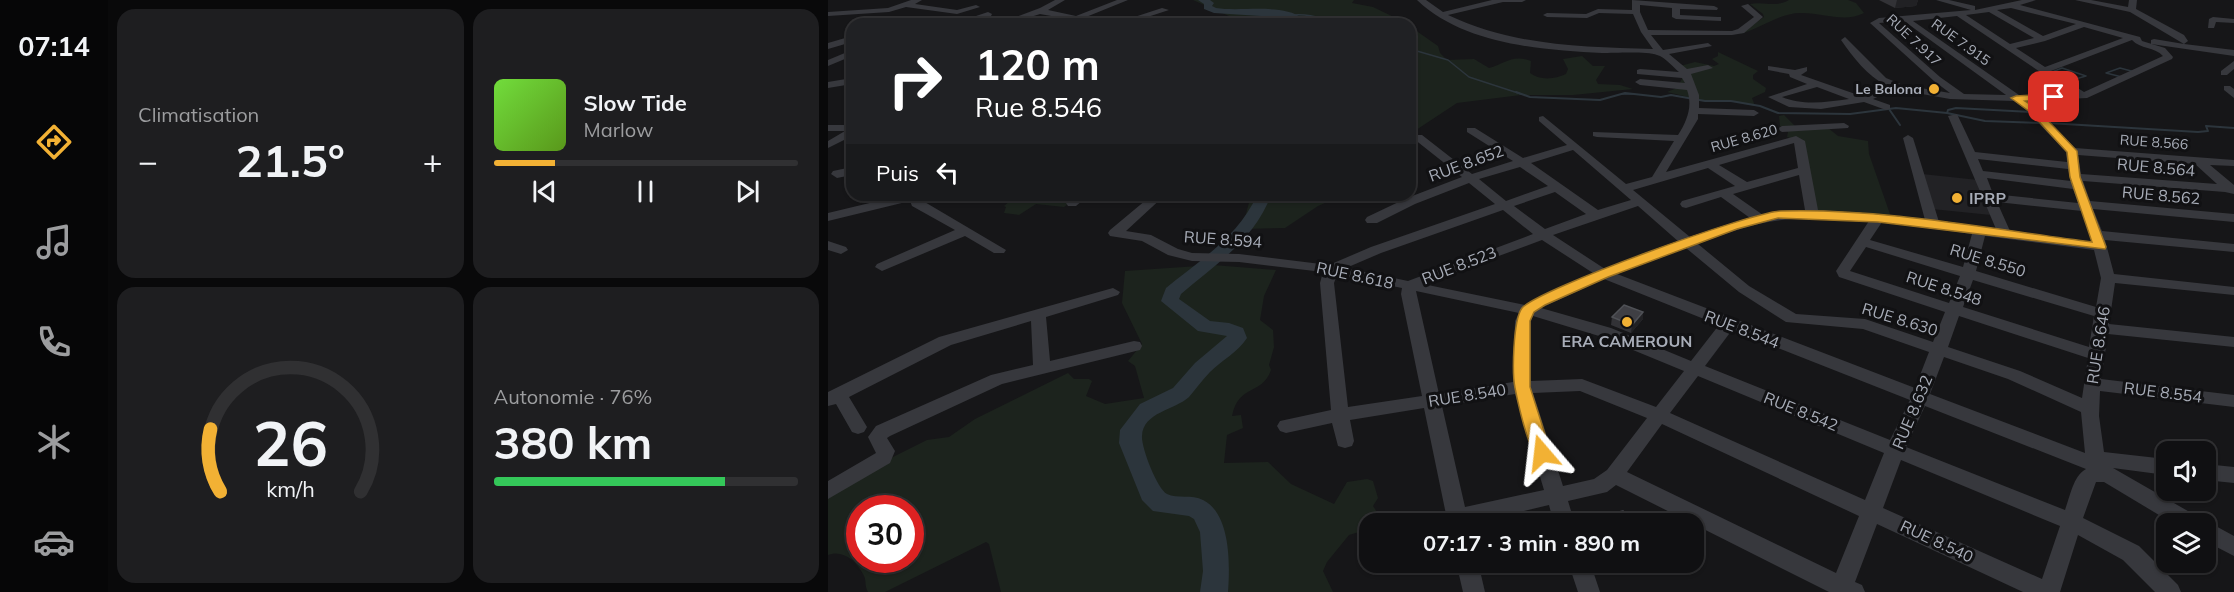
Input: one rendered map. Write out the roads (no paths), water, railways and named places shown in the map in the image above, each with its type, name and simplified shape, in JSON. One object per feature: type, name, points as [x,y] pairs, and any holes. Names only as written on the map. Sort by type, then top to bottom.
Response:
[{"type":"street","points":[[828,14],[884,10],[908,5],[918,0]]},
{"type":"street","points":[[1019,18],[1040,11],[1061,0]]},
{"type":"street","points":[[1040,11],[1076,18],[1124,0]]},
{"type":"street","points":[[1421,0],[1439,15],[1480,34],[1525,37],[1612,50],[1661,52],[1708,46]]},
{"type":"street","points":[[1439,15],[1503,0],[1522,0]]},
{"type":"street","points":[[1940,0],[1987,11],[2043,39]]},
{"type":"street","name":"RUE 7.915","points":[[1906,19],[1987,11],[2032,0]]},
{"type":"street","points":[[2079,0],[2132,10],[2181,37],[2184,41]]},
{"type":"street","points":[[2132,10],[2133,0]]},
{"type":"street","points":[[828,5],[881,1]]},
{"type":"street","points":[[1657,178],[1693,119],[1693,99],[1686,74],[1661,52],[1645,32],[1636,12],[1635,1],[1676,7],[1714,8]]},
{"type":"street","points":[[908,5],[957,12],[976,7]]},
{"type":"street","points":[[1645,32],[1737,33],[1759,17],[1745,6]]},
{"type":"street","points":[[2014,6],[2134,38],[2234,53]]},
{"type":"street","points":[[1676,7],[1676,17],[1718,18]]},
{"type":"street","points":[[1137,18],[1165,10]]},
{"type":"street","points":[[1547,15],[1590,16],[1598,11],[1636,12]]},
{"type":"street","points":[[975,18],[988,14]]},
{"type":"street","points":[[1959,14],[2083,96]]},
{"type":"street","points":[[2071,21],[2091,14]]},
{"type":"street","name":"RUE 7.915","points":[[1906,19],[2016,98]]},
{"type":"street","name":"RUE 7.917","points":[[1906,19],[1879,20],[1874,23],[1937,79],[1961,96]]},
{"type":"street","points":[[2211,26],[2213,20],[2234,21]]},
{"type":"street","points":[[2007,47],[2043,39],[2084,24]]},
{"type":"street","points":[[2045,70],[2134,38]]},
{"type":"street","points":[[1845,40],[1881,80],[1894,85],[1922,92],[2016,98],[2083,96],[2169,59],[2166,53],[2139,43],[2134,38]]},
{"type":"street","points":[[828,46],[846,41]]},
{"type":"street","points":[[1612,50],[1613,62]]},
{"type":"street","points":[[828,63],[846,56]]},
{"type":"street","points":[[2224,73],[2234,64]]},
{"type":"street","points":[[1640,72],[1686,74],[1708,68]]},
{"type":"street","points":[[1771,68],[1800,71],[1793,75],[1886,107]]},
{"type":"street","points":[[828,85],[846,82]]},
{"type":"street","points":[[1640,82],[1693,99],[1754,113]]},
{"type":"street","points":[[1816,84],[1773,97],[1789,104],[1821,106],[1863,100],[1894,85]]},
{"type":"street","name":"RUE 8.646","points":[[2016,98],[2033,110],[2049,127],[2074,170],[2108,278],[2090,409],[2099,466]]},
{"type":"street","points":[[1777,116],[1782,129],[1792,140]]},
{"type":"street","points":[[1953,116],[2005,234]]},
{"type":"street","name":"RUE 8.630","points":[[1543,119],[1744,289],[1792,319],[1865,324],[2014,375],[2090,409]]},
{"type":"street","points":[[1782,129],[1844,126]]},
{"type":"street","points":[[1471,130],[1521,161],[1596,215]]},
{"type":"street","points":[[828,145],[846,134]]},
{"type":"street","points":[[1597,134],[1680,138]]},
{"type":"street","name":"RUE 8.544","points":[[1418,137],[1542,234],[1604,274],[2099,466]]},
{"type":"street","points":[[1908,138],[1933,225]]},
{"type":"street","name":"RUE 8.620","points":[[1625,188],[1792,140],[1799,141],[1812,214]]},
{"type":"street","name":"RUE 8.652","points":[[1416,199],[1521,161],[1575,146]]},
{"type":"street","points":[[1971,155],[2074,170]]},
{"type":"street","points":[[2198,160],[2232,191]]},
{"type":"street","name":"RUE 8.566","points":[[2074,170],[2198,160],[2234,163]]},
{"type":"street","points":[[1709,163],[1744,186]]},
{"type":"street","points":[[1686,204],[1803,170]]},
{"type":"street","points":[[1979,174],[2074,170]]},
{"type":"street","name":"RUE 8.564","points":[[2074,170],[2232,191]]},
{"type":"street","points":[[837,174],[846,172]]},
{"type":"street","points":[[1345,441],[1340,415],[1327,283],[1331,268],[1557,187]]},
{"type":"street","points":[[1723,193],[1759,218]]},
{"type":"street","name":"RUE 8.562","points":[[1989,197],[2234,218]]},
{"type":"street","points":[[828,217],[897,201]]},
{"type":"street","points":[[917,201],[916,203],[999,250]]},
{"type":"street","name":"RUE 8.594","points":[[1152,201],[1115,233],[1146,238],[1173,252],[1192,257],[1283,261]]},
{"type":"street","name":"RUE 8.652","points":[[1372,220],[1411,201]]},
{"type":"street","name":"RUE 8.523","points":[[1457,513],[1408,294],[1410,286],[1450,268],[1542,234],[1641,201]]},
{"type":"street","points":[[1561,513],[1522,387],[1523,321],[1528,310],[1540,302],[1604,274],[1759,218],[1778,215],[1812,214],[1878,218],[2005,234],[2234,248]]},
{"type":"street","name":"RUE 8.548","points":[[1878,218],[1843,271],[1844,274],[2096,356]]},
{"type":"street","points":[[882,267],[965,231]]},
{"type":"street","name":"RUE 8.632","points":[[1845,590],[1871,511],[1895,450],[1920,397],[1968,273],[1980,231]]},
{"type":"street","name":"RUE 8.550","points":[[1863,242],[1968,273],[2102,321],[2234,342]]},
{"type":"street","name":"RUE 8.618","points":[[1283,261],[1331,268],[1528,310]]},
{"type":"street","points":[[2108,278],[2234,291]]},
{"type":"street","points":[[858,426],[834,398],[945,341],[1113,292]]},
{"type":"street","name":"RUE 8.542","points":[[1528,310],[1557,316],[1605,332],[2072,522],[2131,553],[2170,592]]},
{"type":"street","points":[[1038,314],[1042,368]]},
{"type":"street","points":[[1489,513],[1600,486],[1614,475],[1693,367],[1728,324]]},
{"type":"street","points":[[828,491],[883,458],[886,451],[877,437],[883,431],[997,379],[1134,346]]},
{"type":"street","name":"RUE 8.554","points":[[2092,384],[2234,400]]},
{"type":"street","name":"RUE 8.540","points":[[1286,426],[1340,415],[1522,387],[1582,385],[1658,415],[2048,592]]},
{"type":"street","points":[[2099,466],[2156,467]]},
{"type":"street","points":[[2048,592],[2086,478],[2093,474],[2099,466]]},
{"type":"street","points":[[2099,466],[2175,513]]},
{"type":"street","points":[[2216,473],[2234,475]]},
{"type":"street","points":[[1614,475],[1845,590]]},
{"type":"street","points":[[2216,537],[2234,547]]},
{"type":"street","points":[[1470,573],[1474,592]]},
{"type":"street","points":[[1583,573],[1589,592]]},
{"type":"waterway","points":[[1202,0],[1209,3],[1207,7],[1224,12],[1277,13],[1297,18]]},
{"type":"waterway","points":[[1292,15],[1320,18]]},
{"type":"waterway","points":[[1416,51],[1448,60],[1469,77],[1521,94]]},
{"type":"waterway","points":[[2062,68],[2086,76],[2065,82],[2052,72],[2062,68]]},
{"type":"waterway","points":[[2120,68],[2135,72],[2122,77],[2106,73],[2120,68]]},
{"type":"waterway","points":[[1516,92],[1530,97],[1600,100],[1625,93],[1634,94]]},
{"type":"waterway","points":[[1622,94],[1634,94]]},
{"type":"waterway","points":[[1634,94],[1661,97],[1671,95],[1705,101],[1731,101],[1760,106],[1778,113],[1850,114],[1896,108],[1947,113]]},
{"type":"waterway","points":[[1947,113],[1948,110],[1956,108],[2031,112]]},
{"type":"waterway","points":[[1889,109],[1900,125]]},
{"type":"waterway","points":[[1947,113],[1985,121],[2041,123]]},
{"type":"waterway","points":[[2048,123],[2198,132],[2208,131],[2206,126],[2234,128]]},
{"type":"waterway","points":[[1214,592],[1216,571],[1213,532],[1203,512],[1193,506],[1162,504],[1150,493],[1130,443],[1131,430],[1148,409],[1180,393],[1202,368],[1237,338],[1236,332],[1229,329],[1205,327],[1170,301],[1172,292],[1238,236],[1249,223],[1261,201]]},
{"type":"place","name":"Le Balona","points":[[1934,89]]},
{"type":"place","name":"IPRP","points":[[1957,198]]},
{"type":"place","name":"ERA CAMEROUN","points":[[1627,322]]}]
